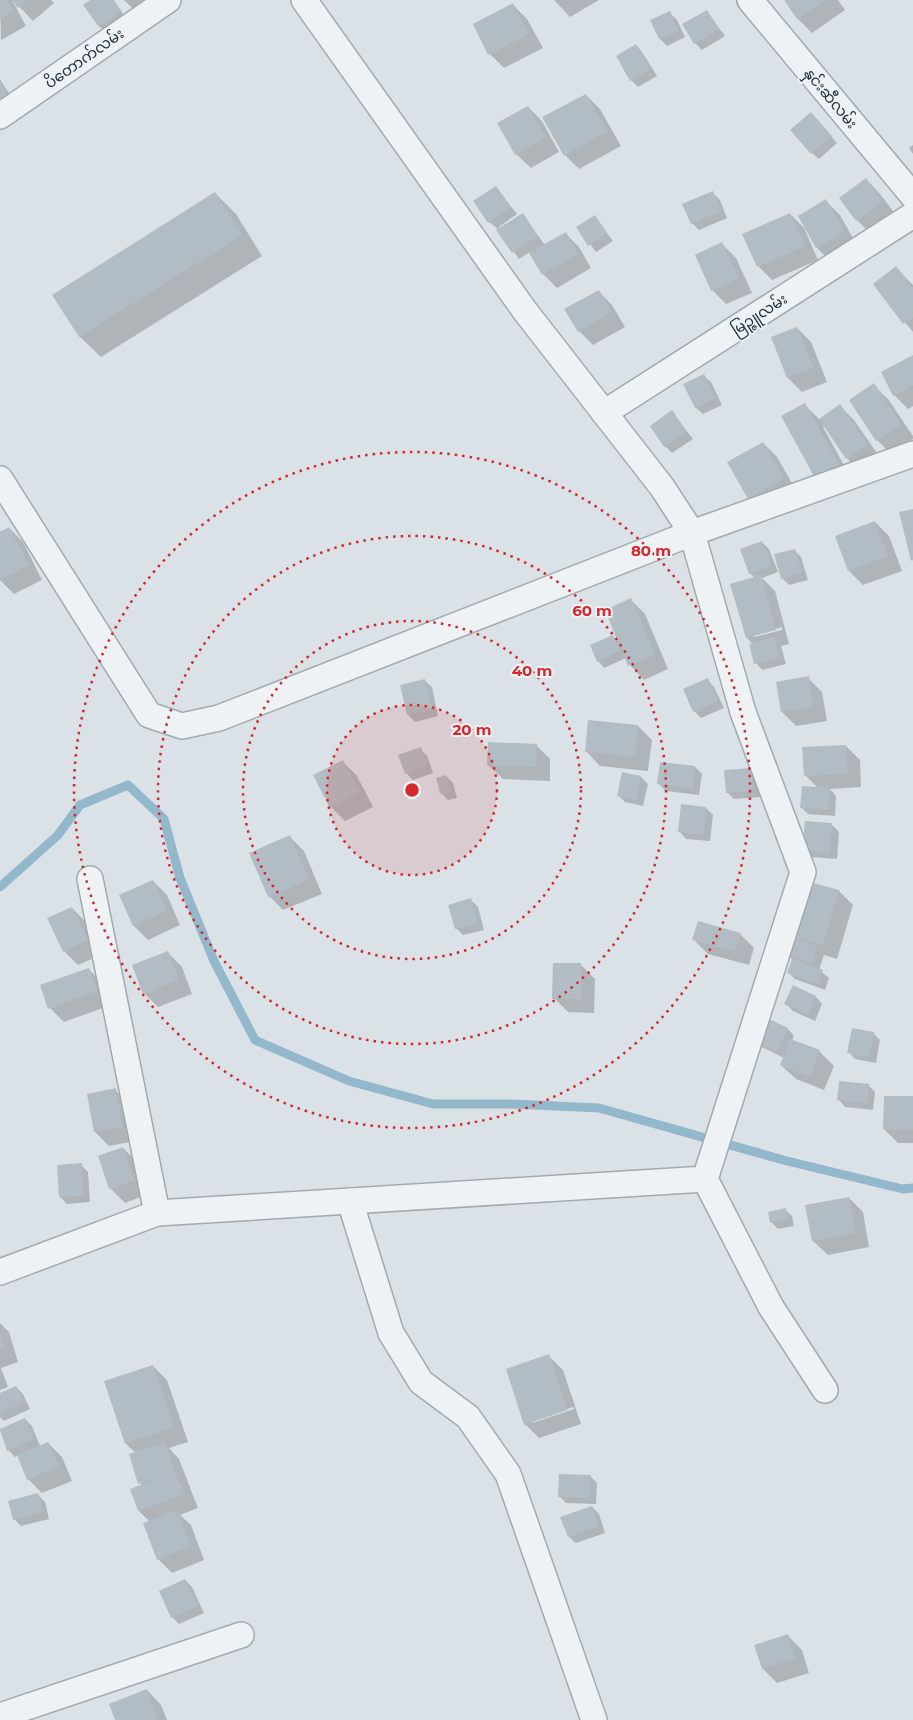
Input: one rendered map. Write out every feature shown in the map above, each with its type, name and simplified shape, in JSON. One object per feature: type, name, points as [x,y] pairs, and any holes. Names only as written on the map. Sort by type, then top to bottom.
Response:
[{"type":"street","name":"ပိတောက်လမ်း","points":[[0,116],[168,0]]},
{"type":"street","points":[[304,0],[525,311],[662,487],[692,533],[743,712],[803,872],[708,1169],[771,1307],[824,1390]]},
{"type":"street","name":"နှင်းဆီလမ်း","points":[[750,0],[913,196]]},
{"type":"street","name":"မြဉ္ဇူလမ်း","points":[[604,413],[913,215]]},
{"type":"street","points":[[0,479],[149,714],[182,726],[219,718],[692,533],[913,454]]},
{"type":"street","points":[[90,879],[156,1213]]},
{"type":"street","points":[[0,1272],[156,1213],[350,1201],[708,1169]]},
{"type":"street","points":[[350,1201],[392,1333],[421,1382],[468,1417],[508,1474],[594,1720]]},
{"type":"street","points":[[0,1716],[241,1635]]},
{"type":"building","points":[[0,0],[6,0],[13,11],[0,19]]},
{"type":"building","points":[[12,0],[27,0],[18,8]]},
{"type":"building","points":[[90,0],[113,0],[121,12],[99,27],[83,5]]},
{"type":"building","points":[[784,0],[825,0],[797,19]]},
{"type":"building","points":[[513,3],[529,34],[488,55],[473,24]]},
{"type":"building","points":[[707,10],[719,29],[694,44],[682,24]]},
{"type":"building","points":[[670,11],[679,31],[659,39],[650,20]]},
{"type":"building","points":[[636,44],[651,69],[630,81],[616,56]]},
{"type":"building","points":[[0,79],[10,96],[0,102]]},
{"type":"building","points":[[586,94],[607,132],[564,156],[542,117]]},
{"type":"building","points":[[528,106],[546,137],[515,155],[497,123]]},
{"type":"building","points":[[811,112],[832,136],[811,154],[790,130]]},
{"type":"building","points":[[866,178],[883,201],[856,221],[839,198]]},
{"type":"building","points":[[496,186],[511,207],[488,223],[473,201]]},
{"type":"building","points":[[713,191],[722,211],[691,224],[682,204]]},
{"type":"building","points":[[215,192],[242,235],[79,337],[52,295]]},
{"type":"building","points":[[826,199],[845,232],[816,248],[798,216]]},
{"type":"building","points":[[523,213],[538,236],[512,253],[496,230]]},
{"type":"building","points":[[790,213],[805,246],[757,267],[742,234]]},
{"type":"building","points":[[595,215],[607,233],[588,246],[576,227]]},
{"type":"building","points":[[566,232],[578,254],[542,275],[529,253]]},
{"type":"building","points":[[722,242],[739,278],[711,291],[695,255]]},
{"type":"building","points":[[896,266],[913,288],[913,317],[903,324],[873,284]]},
{"type":"building","points":[[599,290],[612,312],[578,332],[564,309]]},
{"type":"building","points":[[797,327],[814,368],[787,378],[771,337]]},
{"type":"building","points":[[913,355],[913,385],[893,396],[881,372]]},
{"type":"building","points":[[704,374],[716,398],[695,408],[683,384]]},
{"type":"building","points":[[874,383],[901,424],[876,441],[849,400]]},
{"type":"building","points":[[805,403],[839,465],[815,478],[781,416]]},
{"type":"building","points":[[840,404],[868,445],[846,459],[819,419]]},
{"type":"building","points":[[672,410],[687,432],[664,447],[650,426]]},
{"type":"building","points":[[763,442],[784,478],[748,499],[727,462]]},
{"type":"building","points":[[913,509],[913,560],[911,561],[899,512]]},
{"type":"building","points":[[875,521],[888,556],[848,571],[835,536]]},
{"type":"building","points":[[9,527],[29,565],[0,580],[0,532]]},
{"type":"building","points":[[762,541],[772,566],[749,574],[740,549]]},
{"type":"building","points":[[795,549],[802,573],[781,579],[774,554]]},
{"type":"building","points":[[761,575],[776,630],[746,638],[730,584]]},
{"type":"building","points":[[631,598],[655,655],[628,666],[605,610]]},
{"type":"building","points":[[613,635],[620,651],[597,662],[590,645]]},
{"type":"building","points":[[774,637],[780,657],[754,664],[749,644]]},
{"type":"building","points":[[809,676],[813,707],[781,712],[776,682]]},
{"type":"building","points":[[708,678],[718,701],[693,712],[683,689]]},
{"type":"building","points":[[425,679],[432,709],[407,715],[400,685]]},
{"type":"building","points":[[588,720],[638,725],[635,757],[585,752]]},
{"type":"building","points":[[488,742],[537,744],[536,767],[487,765]]},
{"type":"building","points":[[846,745],[848,774],[804,776],[802,747]]},
{"type":"building","points":[[421,747],[427,766],[405,774],[398,755]]},
{"type":"building","points":[[343,760],[360,792],[330,808],[313,775]]},
{"type":"building","points":[[660,762],[695,766],[693,789],[657,784]]},
{"type":"building","points":[[752,768],[753,791],[726,793],[724,770]]},
{"type":"building","points":[[622,772],[641,776],[636,800],[617,796]]},
{"type":"building","points":[[446,775],[451,792],[440,794],[436,778]]},
{"type":"building","points":[[802,786],[830,788],[828,810],[800,808]]},
{"type":"building","points":[[681,804],[706,807],[704,835],[678,832]]},
{"type":"building","points":[[805,821],[832,823],[830,853],[802,851]]},
{"type":"building","points":[[290,835],[309,880],[268,897],[249,853]]},
{"type":"building","points":[[153,880],[167,911],[133,926],[119,895]]},
{"type":"building","points":[[806,881],[839,890],[823,945],[793,937],[818,947],[812,963],[783,953]]},
{"type":"building","points":[[471,898],[478,923],[455,929],[448,905]]},
{"type":"building","points":[[72,907],[88,940],[63,952],[47,918]]},
{"type":"building","points":[[698,921],[741,933],[735,952],[692,940]]},
{"type":"building","points":[[168,951],[179,980],[143,994],[132,965]]},
{"type":"building","points":[[792,959],[823,970],[818,984],[787,973]]},
{"type":"building","points":[[553,963],[581,963],[581,999],[552,999]]},
{"type":"building","points":[[89,968],[97,991],[48,1009],[40,985]]},
{"type":"building","points":[[793,985],[816,996],[808,1015],[784,1004]]},
{"type":"building","points":[[765,1017],[788,1028],[777,1052],[754,1041]]},
{"type":"building","points":[[852,1028],[874,1032],[869,1057],[847,1053]]},
{"type":"building","points":[[790,1039],[820,1050],[810,1077],[780,1065]]},
{"type":"building","points":[[839,1081],[869,1084],[867,1103],[837,1100]]},
{"type":"building","points":[[116,1088],[123,1127],[94,1132],[87,1094]]},
{"type":"building","points":[[884,1096],[913,1096],[913,1130],[883,1129]]},
{"type":"building","points":[[123,1147],[134,1180],[109,1189],[98,1156]]},
{"type":"building","points":[[82,1163],[83,1196],[59,1197],[57,1165]]},
{"type":"building","points":[[849,1197],[856,1233],[812,1241],[805,1205]]},
{"type":"building","points":[[786,1208],[788,1219],[770,1223],[768,1212]]},
{"type":"building","points":[[0,1334],[5,1348],[0,1350]]},
{"type":"building","points":[[549,1354],[567,1410],[524,1425],[506,1369]]},
{"type":"building","points":[[153,1365],[174,1427],[125,1444],[104,1381]]},
{"type":"building","points":[[16,1386],[24,1402],[0,1413],[0,1393]]},
{"type":"building","points":[[25,1418],[34,1439],[7,1451],[0,1429]]},
{"type":"building","points":[[48,1442],[59,1466],[27,1480],[17,1455]]},
{"type":"building","points":[[165,1443],[175,1473],[185,1494],[138,1511],[130,1489],[164,1476],[138,1484],[129,1454]]},
{"type":"building","points":[[559,1474],[591,1475],[590,1498],[558,1497]]},
{"type":"building","points":[[38,1493],[43,1512],[13,1520],[8,1501]]},
{"type":"building","points":[[592,1506],[599,1526],[568,1537],[560,1517]]},
{"type":"building","points":[[177,1510],[191,1546],[157,1560],[143,1523]]},
{"type":"building","points":[[185,1579],[198,1606],[171,1618],[159,1591]]},
{"type":"building","points":[[788,1634],[796,1658],[762,1669],[754,1645]]},
{"type":"building","points":[[147,1689],[158,1718],[151,1720],[115,1720],[109,1704]]},
{"type":"waterway","points":[[0,887],[58,835],[80,805],[128,785],[164,819],[180,878],[214,961],[255,1040],[349,1081],[433,1104],[512,1104],[599,1108],[787,1161],[903,1189],[913,1188]]}]
